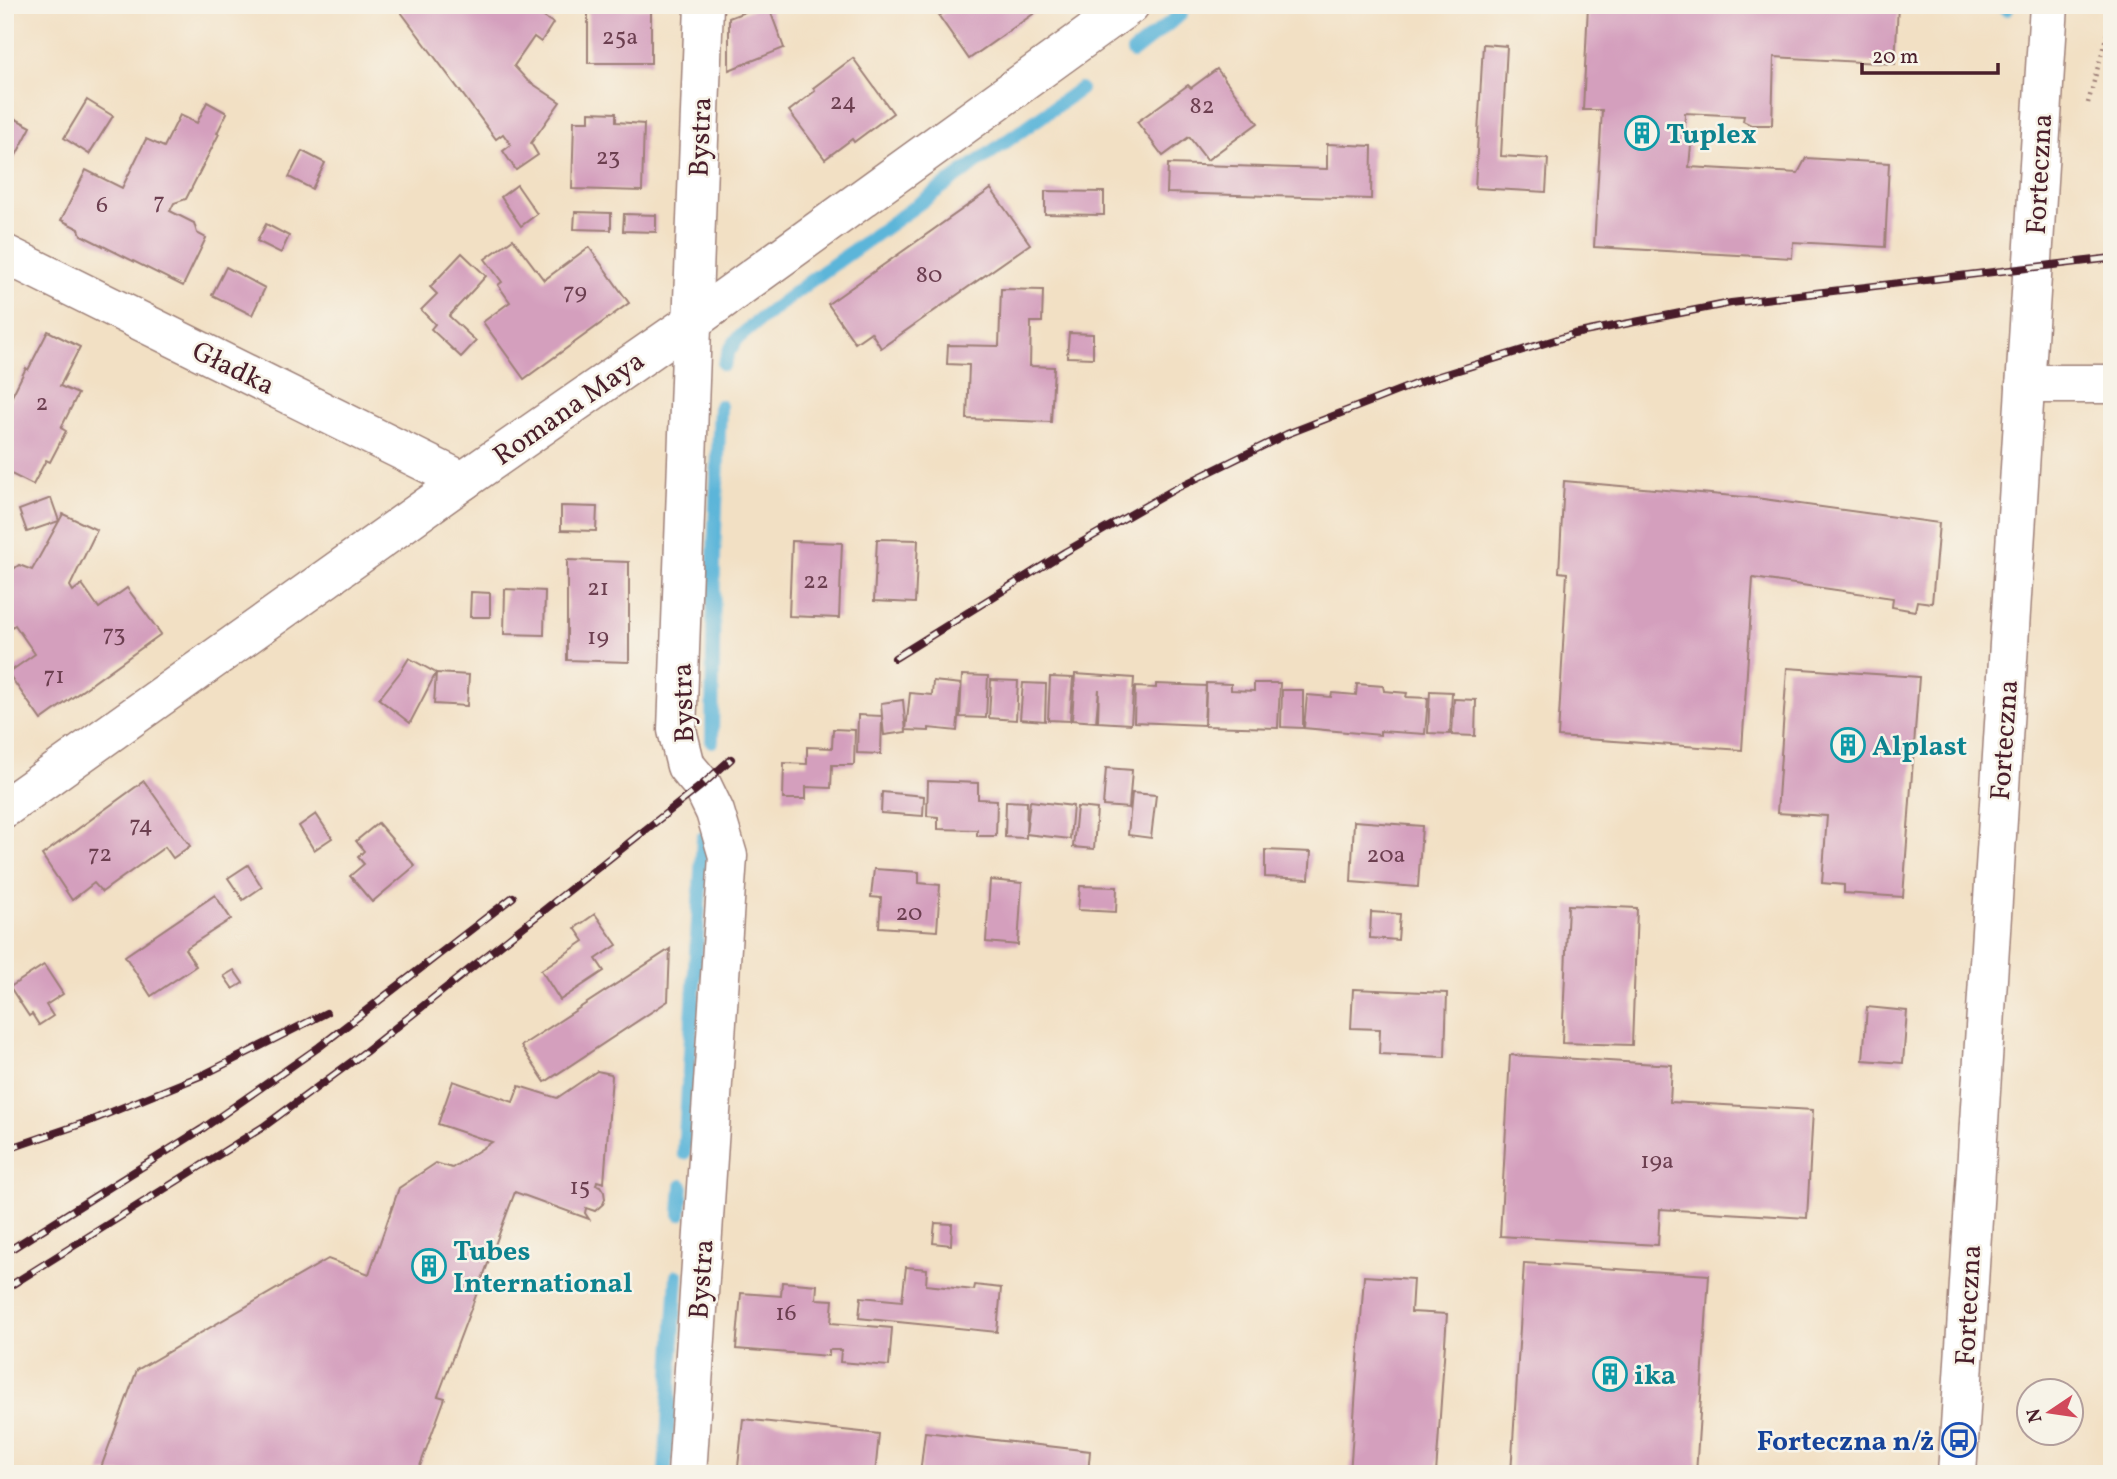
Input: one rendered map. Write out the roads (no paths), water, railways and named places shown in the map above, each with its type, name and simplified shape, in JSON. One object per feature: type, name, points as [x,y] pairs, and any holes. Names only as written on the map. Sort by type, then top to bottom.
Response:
[{"type":"street","name":"Bystra","points":[[687,1474],[728,856],[715,812],[702,785],[686,766],[677,730],[704,5]]},
{"type":"street","name":"Romana Maya","points":[[5,808],[463,481],[693,321],[1130,5]]},
{"type":"street","name":"Forteczna","points":[[1957,1474],[2049,5]]},
{"type":"street","name":"Gładka","points":[[5,254],[463,481]]},
{"type":"street","points":[[2025,384],[2112,384]]},
{"type":"waterway","points":[[1133,52],[1181,14]]},
{"type":"waterway","points":[[724,364],[738,338],[762,318],[1080,89]]},
{"type":"waterway","points":[[712,741],[714,556],[720,406]]},
{"type":"waterway","points":[[684,1153],[703,838]]},
{"type":"waterway","points":[[680,1214],[682,1186]]},
{"type":"waterway","points":[[665,1474],[677,1276]]},
{"type":"railway","points":[[895,658],[1065,552],[1175,489],[1287,434],[1423,381],[1574,334],[1731,303],[2112,258]]},
{"type":"railway","points":[[5,1289],[263,1127],[365,1052],[702,785],[731,759]]},
{"type":"railway","points":[[5,1253],[202,1129],[319,1047],[513,897]]},
{"type":"railway","points":[[5,1150],[87,1122],[205,1074],[326,1013]]},
{"type":"place","name":"Tuplex","points":[[1642,133]]},
{"type":"place","name":"Alplast","points":[[1848,745]]},
{"type":"place","name":"Tubes International","points":[[429,1266]]},
{"type":"place","name":"ika","points":[[1610,1374]]},
{"type":"place","name":"Forteczna n/ż","points":[[1959,1440]]}]
